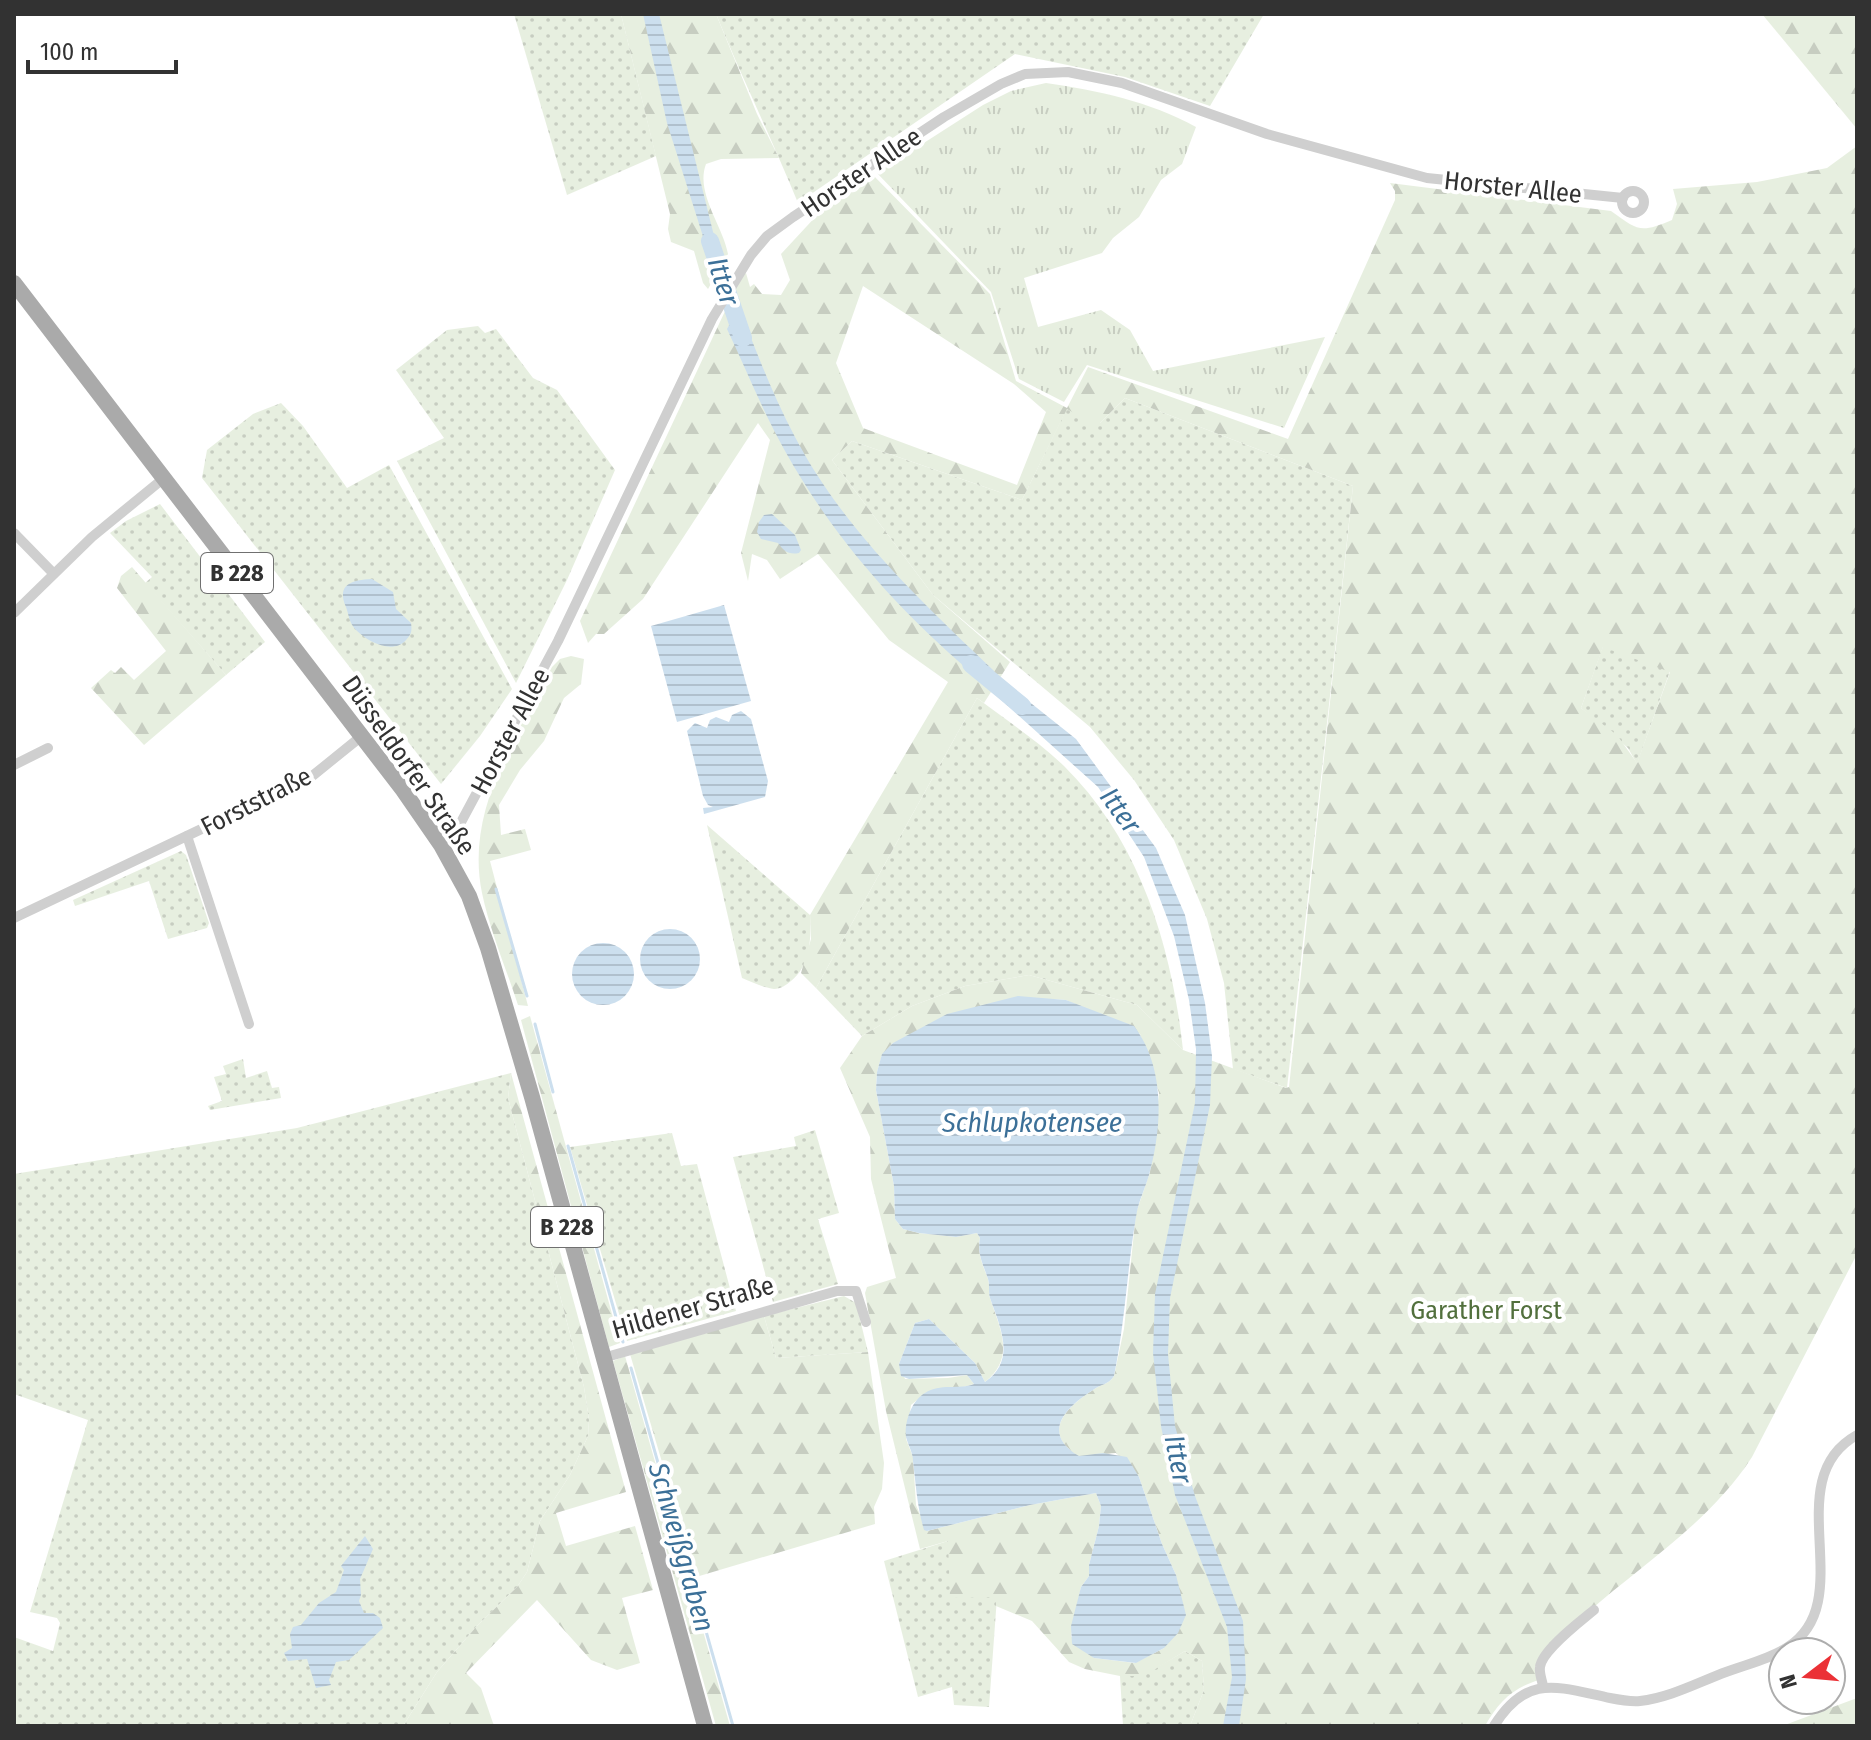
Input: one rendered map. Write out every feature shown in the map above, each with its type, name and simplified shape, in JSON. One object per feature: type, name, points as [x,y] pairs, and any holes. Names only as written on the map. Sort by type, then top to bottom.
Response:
[{"type":"main road","name":"Düsseldorfer Straße","points":[[14,283],[363,735],[441,845],[469,896],[488,948],[532,1097],[603,1358]]},
{"type":"main road","name":"Hildener Straße","points":[[603,1358],[705,1726]]},
{"type":"street","name":"Horster Allee","points":[[441,845],[452,839],[461,824],[558,641],[716,311],[751,255],[767,236],[793,217],[944,117],[1001,84],[1025,74],[1068,72],[1122,83],[1267,134],[1427,178],[1623,198]]},
{"type":"street","points":[[14,613],[53,573],[164,478]]},
{"type":"street","points":[[14,533],[53,573]]},
{"type":"street","name":"Forststraße","points":[[14,918],[311,777],[363,735]]},
{"type":"street","points":[[14,765],[48,748]]},
{"type":"street","name":"Forststraße","points":[[187,836],[249,1024]]},
{"type":"street","name":"Hildener Straße","points":[[603,1358],[837,1291],[856,1291],[866,1322]]},
{"type":"street","points":[[1494,1726],[1516,1698],[1543,1686],[1629,1702],[1648,1700],[1791,1646],[1808,1629],[1819,1601],[1822,1480],[1838,1448],[1857,1435]]},
{"type":"street","points":[[1543,1686],[1540,1670],[1543,1660],[1561,1638],[1594,1610]]},
{"type":"green space","points":[[514,14],[621,14],[656,156],[567,195]]},
{"type":"green space","points":[[621,14],[716,14],[757,114],[779,158],[721,159],[706,164],[704,186],[728,254],[708,289],[703,283],[694,251],[671,242],[668,229],[670,214]]},
{"type":"green space","points":[[716,14],[1264,14],[1210,106],[1125,77],[1015,54],[798,203]]},
{"type":"green space","points":[[1762,14],[1857,14],[1857,129]]},
{"type":"green space","points":[[1046,83],[1123,98],[1160,110],[1196,127],[1182,164],[1161,180],[1139,217],[1113,238],[1102,253],[1024,278],[1038,327],[1101,310],[1130,330],[1153,371],[1325,337],[1284,428],[1087,365],[1064,402],[1019,379],[991,292],[877,173],[983,105],[1011,91]]},
{"type":"green space","name":"Garather Forst","points":[[1857,146],[1857,1254],[1752,1457],[1735,1480],[1717,1502],[1675,1541],[1557,1639],[1542,1656],[1539,1680],[1507,1697],[1485,1726],[1190,1726],[1204,1690],[1202,1661],[1185,1651],[1144,1676],[1120,1676],[1085,1669],[1069,1662],[1032,1621],[996,1606],[996,1597],[950,1598],[948,1541],[920,1549],[886,1411],[865,1293],[867,1287],[896,1278],[871,1179],[870,1137],[840,1068],[862,1036],[912,1006],[965,986],[1029,975],[1137,1005],[1183,1050],[1289,1087],[1353,486],[1125,398],[1100,423],[1093,424],[1067,409],[1022,500],[852,441],[832,460],[933,595],[1010,662],[984,703],[977,698],[816,988],[801,973],[811,939],[810,915],[948,682],[889,640],[818,554],[780,579],[767,560],[752,554],[748,581],[741,553],[770,440],[758,423],[643,599],[604,634],[596,634],[588,643],[580,621],[741,277],[746,273],[750,287],[754,284],[762,294],[781,295],[790,280],[781,254],[832,199],[871,173],[990,294],[1016,381],[1067,408],[1088,367],[1288,439],[1395,200],[1395,191],[1390,183],[1611,211],[1633,226],[1645,228],[1672,220],[1677,204],[1673,189],[1757,182],[1827,168]],"holes":[[[863,286],[1014,384],[1046,412],[1017,485],[863,428],[836,363]],[[1603,647],[1670,672],[1637,763],[1617,735],[1581,708]],[[1050,999],[1066,1000],[1140,1034],[1159,1093],[1150,1172],[1136,1213],[1124,1329],[1114,1376],[1070,1408],[1060,1423],[1059,1431],[1061,1440],[1075,1454],[1084,1457],[1116,1453],[1139,1477],[1176,1575],[1164,1648],[1135,1663],[1094,1658],[1071,1636],[1081,1587],[1089,1576],[1099,1526],[1101,1506],[1096,1493],[1030,1505],[927,1531],[916,1505],[913,1457],[906,1439],[911,1405],[937,1389],[974,1384],[967,1375],[905,1379],[899,1364],[915,1323],[929,1319],[975,1363],[985,1382],[1000,1363],[1003,1342],[989,1296],[989,1281],[981,1259],[977,1233],[956,1237],[919,1233],[903,1229],[895,1219],[894,1186],[876,1090],[882,1055],[893,1043]]]},
{"type":"green space","points":[[478,326],[485,333],[496,329],[533,378],[557,390],[615,470],[567,580],[516,683],[397,461],[444,438],[396,370],[447,330]]},
{"type":"green space","points":[[1125,398],[1353,486],[1287,1088],[1233,1069],[1224,983],[1207,919],[1174,840],[1134,780],[1090,727],[933,595],[832,460],[852,441],[1022,500],[1067,408],[1100,423]]},
{"type":"green space","points":[[281,403],[303,426],[347,488],[389,465],[512,689],[480,736],[441,784],[202,478],[207,450],[253,414]]},
{"type":"green space","points":[[160,504],[265,642],[226,675],[145,583],[152,577],[110,533]]},
{"type":"green space","points":[[132,567],[226,675],[144,745],[91,688],[111,670],[115,673],[121,667],[134,680],[166,651],[117,588],[121,576]]},
{"type":"green space","points":[[1603,646],[1670,671],[1637,764],[1628,748],[1581,708]]},
{"type":"green space","points":[[571,656],[584,659],[581,684],[564,698],[544,741],[520,770],[499,805],[501,835],[525,829],[531,850],[490,861],[528,1006],[518,1005],[482,893],[479,862],[481,833],[487,804],[510,748],[552,667],[560,659]]},
{"type":"green space","points":[[977,698],[1064,766],[1113,828],[1132,862],[1161,935],[1178,1011],[1183,1050],[1137,1005],[1029,975],[965,986],[912,1006],[862,1036],[816,988]]},
{"type":"green space","points":[[707,825],[810,915],[810,942],[803,967],[781,988],[758,985],[742,978]]},
{"type":"green space","points":[[181,851],[186,855],[209,923],[207,928],[168,939],[149,881],[75,906],[73,900]]},
{"type":"green space","points":[[530,1016],[620,1343],[609,1347],[521,1020]]},
{"type":"green space","points":[[243,1059],[246,1078],[267,1071],[272,1088],[279,1087],[281,1098],[210,1110],[208,1106],[222,1101],[214,1077],[226,1074],[223,1066]]},
{"type":"green space","points":[[511,1073],[508,1098],[584,1387],[589,1420],[588,1436],[570,1475],[540,1521],[527,1572],[517,1587],[476,1627],[437,1672],[403,1726],[14,1726],[14,1637],[53,1651],[60,1623],[57,1618],[30,1612],[88,1420],[14,1394],[14,1174],[297,1128]]},
{"type":"green space","points":[[511,1073],[626,1492],[556,1513],[566,1546],[635,1526],[653,1590],[622,1598],[640,1663],[617,1670],[591,1660],[537,1600],[466,1673],[481,1688],[494,1726],[403,1726],[437,1672],[476,1627],[517,1587],[527,1572],[540,1521],[570,1475],[588,1436],[584,1387],[508,1098]]},
{"type":"green space","points":[[815,1130],[839,1213],[818,1219],[838,1284],[773,1302],[733,1157],[796,1146],[794,1137]]},
{"type":"green space","points":[[672,1133],[681,1166],[697,1164],[736,1311],[627,1341],[570,1147]]},
{"type":"green space","points":[[844,1296],[856,1303],[868,1352],[776,1358],[764,1316]]},
{"type":"green space","points":[[764,1316],[776,1358],[868,1352],[884,1463],[882,1489],[874,1507],[875,1524],[696,1577],[630,1354]]},
{"type":"green space","points":[[625,1356],[730,1726],[716,1726],[613,1361]]},
{"type":"green space","points":[[948,1541],[997,1597],[989,1707],[954,1705],[952,1687],[918,1697],[884,1561]]},
{"type":"green space","points":[[1185,1651],[1202,1661],[1204,1690],[1190,1726],[1123,1726],[1120,1676],[1144,1675]]},
{"type":"green space","points":[[1857,1698],[1857,1726],[1782,1726],[1809,1716],[1847,1716],[1847,1702]]},
{"type":"water","points":[[643,14],[659,14],[720,260],[714,271],[667,123]]},
{"type":"water","points":[[739,307],[779,406],[814,471],[885,562],[994,671],[983,682],[925,631],[873,576],[805,484],[769,421],[727,329]]},
{"type":"water","points":[[772,514],[795,535],[801,550],[799,553],[789,553],[778,543],[761,539],[757,532],[759,522],[764,515]]},
{"type":"water","points":[[372,579],[393,592],[396,609],[411,623],[410,634],[401,644],[388,647],[367,639],[351,622],[343,599],[345,588],[352,582]]},
{"type":"water","points":[[724,605],[751,701],[677,722],[651,626]]},
{"type":"water","points":[[1008,685],[1076,739],[1156,848],[1185,915],[1205,1003],[1212,1056],[1210,1105],[1170,1298],[1168,1354],[1175,1426],[1195,1496],[1243,1621],[1246,1679],[1239,1726],[1223,1726],[1232,1677],[1227,1627],[1175,1495],[1161,1426],[1153,1353],[1155,1294],[1195,1103],[1196,1049],[1189,1000],[1174,936],[1144,857],[1098,787],[1000,699]]},
{"type":"water","points":[[741,711],[751,719],[768,781],[765,797],[704,814],[703,808],[713,807],[703,796],[687,731],[695,723],[707,728],[710,720],[716,717],[729,722],[732,715]]},
{"type":"water","points":[[670,929],[682,931],[691,938],[698,947],[698,971],[691,980],[682,987],[670,989],[658,987],[649,980],[642,971],[640,959],[642,947],[649,938],[658,931]]},
{"type":"water","points":[[603,943],[615,945],[625,952],[632,962],[632,986],[625,996],[615,1003],[603,1005],[591,1003],[581,996],[574,986],[572,974],[574,962],[581,952],[591,945]]},
{"type":"water","name":"Schlupkotensee","points":[[1018,996],[1066,1000],[1134,1026],[1152,1060],[1156,1079],[1157,1138],[1137,1211],[1114,1376],[1074,1404],[1066,1412],[1059,1429],[1067,1447],[1079,1456],[1103,1453],[1127,1457],[1139,1477],[1176,1575],[1186,1615],[1178,1633],[1164,1648],[1136,1663],[1094,1658],[1072,1644],[1071,1626],[1081,1587],[1089,1576],[1099,1526],[1101,1506],[1096,1493],[1030,1505],[927,1531],[924,1530],[913,1458],[906,1437],[910,1412],[920,1396],[937,1388],[974,1384],[967,1375],[909,1379],[901,1376],[899,1364],[915,1323],[929,1319],[975,1363],[985,1382],[1001,1364],[1003,1343],[989,1296],[989,1281],[981,1259],[977,1233],[956,1237],[919,1233],[903,1229],[895,1219],[894,1186],[876,1090],[877,1072],[882,1054],[893,1043],[947,1014]]},
{"type":"water","points":[[365,1536],[373,1549],[360,1579],[359,1601],[364,1613],[373,1613],[380,1618],[383,1628],[349,1660],[336,1662],[329,1680],[331,1685],[316,1688],[307,1659],[288,1661],[284,1653],[292,1648],[290,1634],[293,1627],[301,1625],[319,1603],[336,1592],[344,1570],[341,1566]]},
{"type":"waterway","name":"Itter","points":[[710,241],[743,338]]},
{"type":"waterway","name":"Itter","points":[[971,664],[1022,706]]},
{"type":"waterway","name":"Schweißgraben","points":[[496,889],[527,996]]},
{"type":"waterway","name":"Schweißgraben","points":[[535,1024],[553,1092]]},
{"type":"waterway","name":"Schweißgraben","points":[[568,1146],[623,1342]]},
{"type":"waterway","name":"Schweißgraben","points":[[631,1368],[733,1726]]}]
